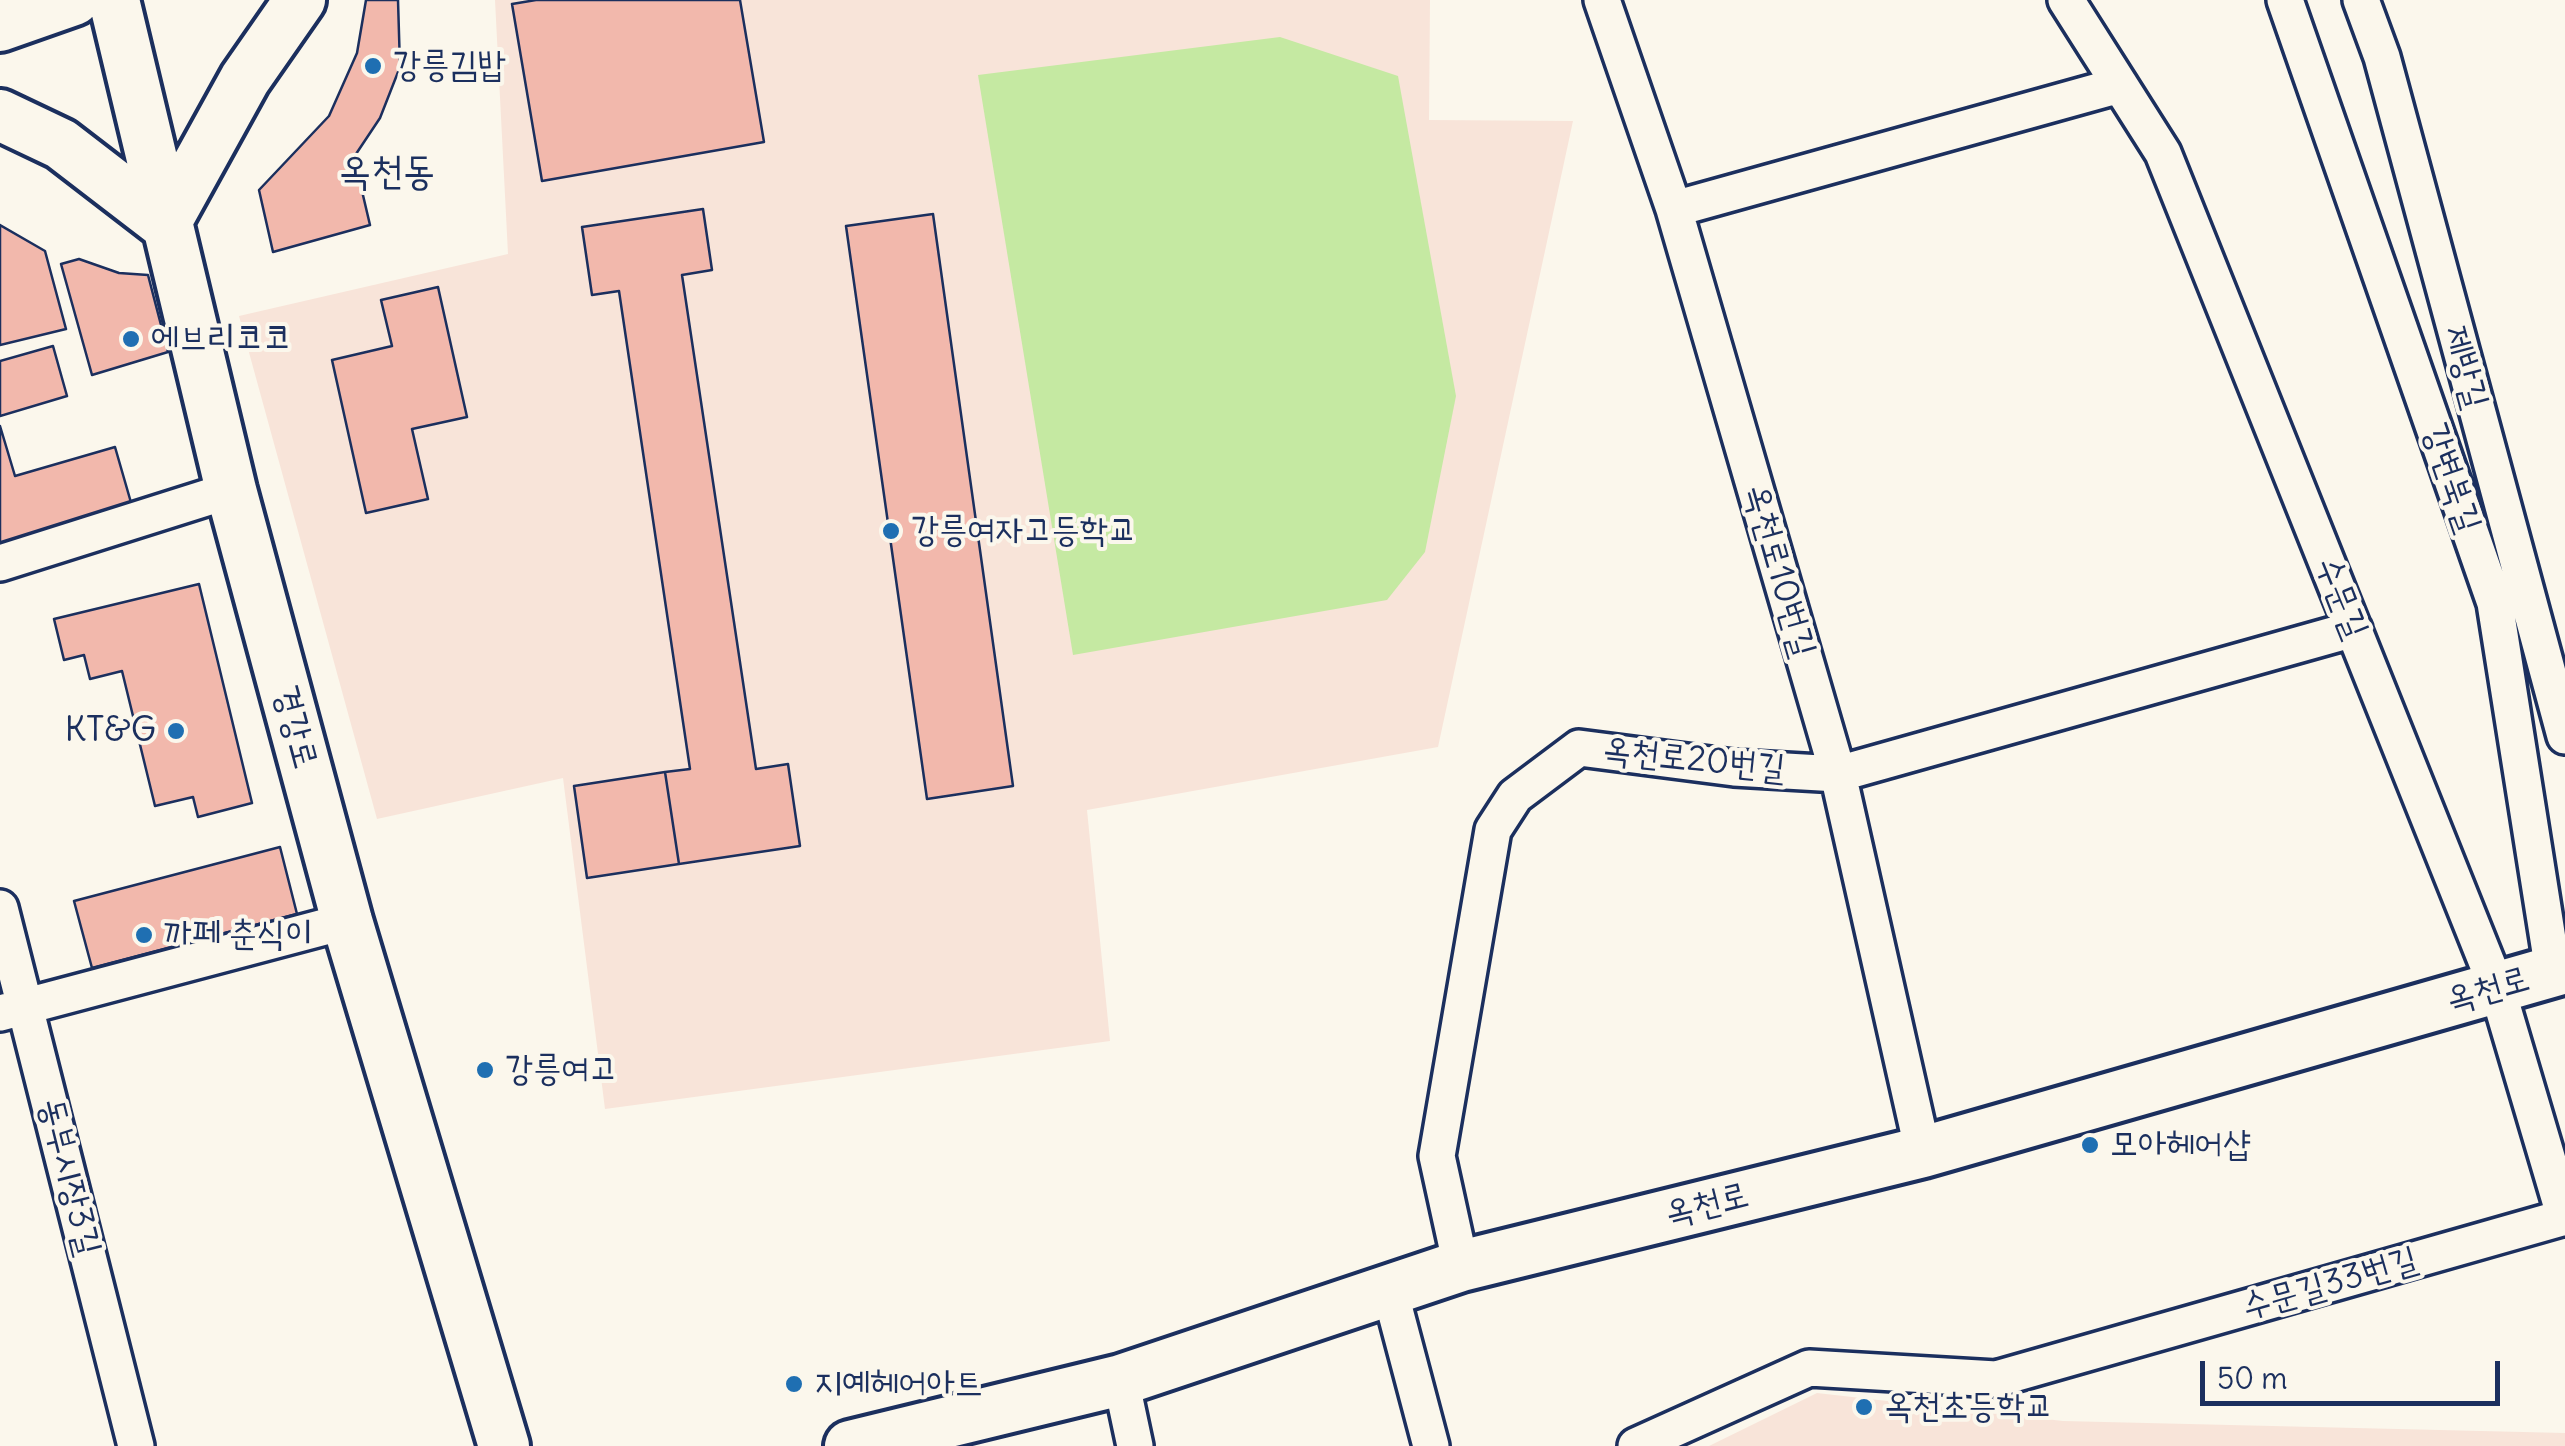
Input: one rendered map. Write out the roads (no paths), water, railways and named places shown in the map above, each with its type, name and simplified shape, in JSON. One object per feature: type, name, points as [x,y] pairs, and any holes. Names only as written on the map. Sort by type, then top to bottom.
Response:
[{"type":"street","points":[[0,26],[74,0]]},
{"type":"street","name":"경강로","points":[[114,0],[165,224],[346,922],[504,1446]]},
{"type":"street","points":[[0,115],[61,144],[165,224],[245,79],[300,0]]},
{"type":"street","name":"옥천로10번길","points":[[1602,0],[1674,210],[1838,774],[1923,1152]]},
{"type":"street","name":"수문길","points":[[2066,0],[2163,153],[2497,988],[2565,1218]]},
{"type":"street","name":"강변북길","points":[[2285,0],[2495,603],[2559,970]]},
{"type":"street","name":"제방길","points":[[2361,0],[2382,56],[2565,736]]},
{"type":"street","name":"제방길","points":[[2382,56],[2384,0]]},
{"type":"street","points":[[1674,210],[2120,85]]},
{"type":"street","points":[[0,563],[232,490]]},
{"type":"street","name":"옥천로20번길","points":[[1460,1266],[1436,1156],[1493,830],[1515,796],[1579,748],[1734,768],[1838,774],[2354,629]]},
{"type":"street","name":"동부시장3길","points":[[0,908],[13,1009],[136,1446]]},
{"type":"street","points":[[13,1009],[346,922]]},
{"type":"street","name":"옥천로","points":[[850,1446],[1121,1380],[1460,1266],[1923,1152],[2559,970]]},
{"type":"street","name":"수문길33번길","points":[[1636,1446],[1809,1368],[1996,1379],[2565,1218]]},
{"type":"street","points":[[1390,1292],[1431,1446]]},
{"type":"street","points":[[1121,1380],[1136,1446]]},
{"type":"place","name":"강릉김밥","points":[[373,66]]},
{"type":"place","name":"에브리코코","points":[[131,339]]},
{"type":"place","name":"강릉여자고등학교","points":[[891,531]]},
{"type":"place","name":"KT&G","points":[[176,731]]},
{"type":"place","name":"까페 춘식이","points":[[144,935]]},
{"type":"place","name":"강릉여고","points":[[485,1070]]},
{"type":"place","name":"모아헤어샵","points":[[2090,1145]]},
{"type":"place","name":"지예헤어아트","points":[[794,1384]]},
{"type":"place","name":"옥천초등학교","points":[[1864,1407]]},
{"type":"district","name":"옥천동","points":[[387,173]]}]
